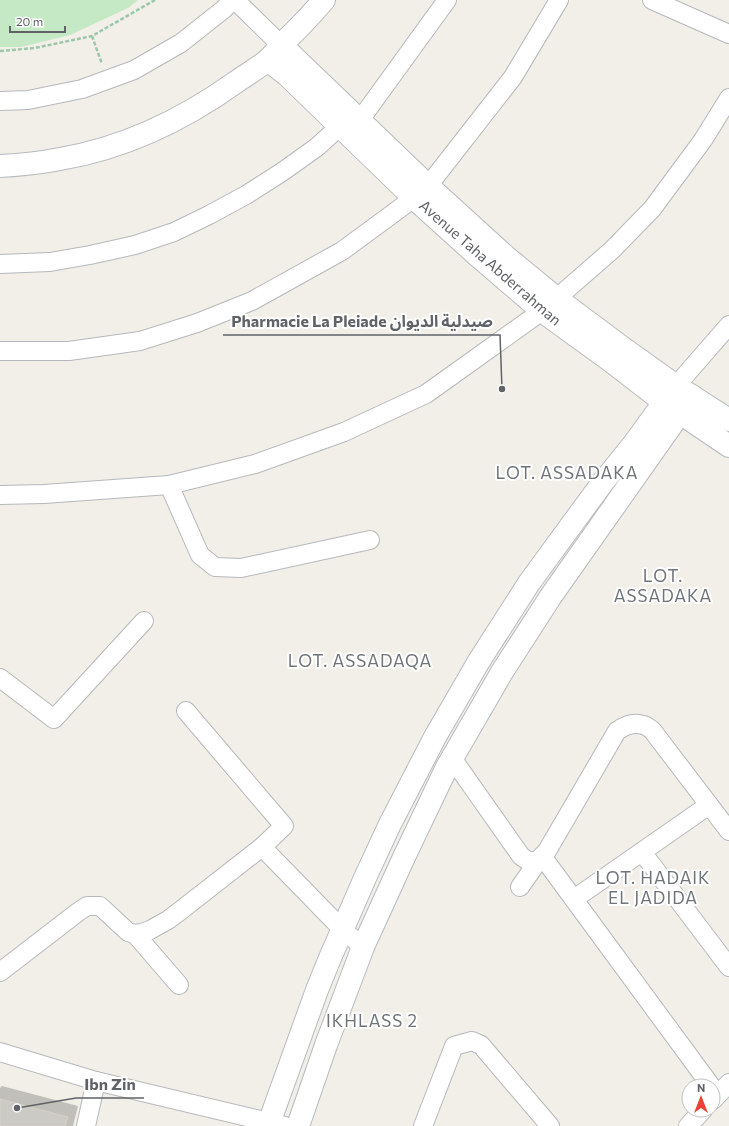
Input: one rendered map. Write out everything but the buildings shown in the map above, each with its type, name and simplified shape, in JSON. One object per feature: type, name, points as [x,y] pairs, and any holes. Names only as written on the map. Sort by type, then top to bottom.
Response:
[{"type":"street","points":[[0,101],[28,100],[82,89],[134,70],[181,43],[234,0],[275,52]]},
{"type":"street","points":[[0,166],[60,160],[93,152],[156,130],[198,108],[215,97],[275,52],[324,0]]},
{"type":"street","points":[[360,120],[447,0]]},
{"type":"street","points":[[0,352],[69,350],[140,341],[197,323],[252,301],[342,251],[421,192],[513,77],[559,0]]},
{"type":"street","points":[[652,0],[729,34]]},
{"type":"street","name":"Avenue Taha Abderrahman","points":[[275,52],[296,61],[360,120],[478,256],[549,304],[611,361],[678,399],[729,420]]},
{"type":"street","name":"Avenue Taha Abderrahman","points":[[275,52],[286,75],[339,127],[421,192]]},
{"type":"street","points":[[0,495],[44,494],[169,485],[255,464],[344,432],[426,394],[549,304],[612,250],[652,209],[704,140],[729,98]]},
{"type":"street","points":[[0,264],[50,262],[90,256],[135,245],[174,232],[210,215],[246,195],[317,147],[339,127]]},
{"type":"street","points":[[298,1126],[326,1045],[363,947],[405,854],[452,758],[502,672],[678,399],[729,325]]},
{"type":"street","points":[[0,1052],[96,1081],[274,1125],[317,990],[330,958],[390,824],[435,737],[479,661],[529,583],[603,482],[633,445],[678,399]]},
{"type":"street","name":"Avenue Taha Abderrahman","points":[[678,399],[729,446]]},
{"type":"street","points":[[169,485],[200,555],[215,567],[241,568],[370,540]]},
{"type":"street","points":[[0,678],[54,719],[144,621]]},
{"type":"street","points":[[0,972],[72,916],[88,906],[100,906],[128,932],[142,934],[150,930],[168,920],[262,847],[284,826],[186,711]]},
{"type":"street","points":[[520,887],[540,858],[547,851],[618,731],[624,726],[634,724],[644,725],[652,730],[729,831]]},
{"type":"street","points":[[452,758],[521,856],[528,861],[540,858]]},
{"type":"street","points":[[574,899],[709,805]]},
{"type":"street","points":[[262,847],[343,930],[363,947]]},
{"type":"street","points":[[642,852],[729,967]]},
{"type":"street","points":[[540,858],[574,899],[708,1078]]},
{"type":"street","points":[[136,934],[179,985]]},
{"type":"street","points":[[423,1126],[454,1046],[472,1041],[481,1045],[550,1126]]},
{"type":"street","points":[[86,1126],[96,1081]]},
{"type":"street","points":[[688,1126],[696,1118]]},
{"type":"path","points":[[0,51],[35,48],[92,36],[155,0]]},
{"type":"path","points":[[92,36],[108,80]]},
{"type":"green space","points":[[0,0],[138,0],[128,8],[70,35],[21,47],[0,47]]},
{"type":"place","name":"Pharmacie La Pleiade صيدلية الديوان","points":[[502,389]]},
{"type":"place","name":"Ibn Zin","points":[[17,1108]]},
{"type":"district","name":"LOT. ASSADAKA","points":[[567,473]]},
{"type":"district","name":"LOT. ASSADAKA","points":[[663,586]]},
{"type":"district","name":"LOT. ASSADAQA","points":[[360,661]]},
{"type":"district","name":"LOT. HADAIK EL JADIDA","points":[[653,888]]},
{"type":"district","name":"IKHLASS 2","points":[[372,1021]]}]
